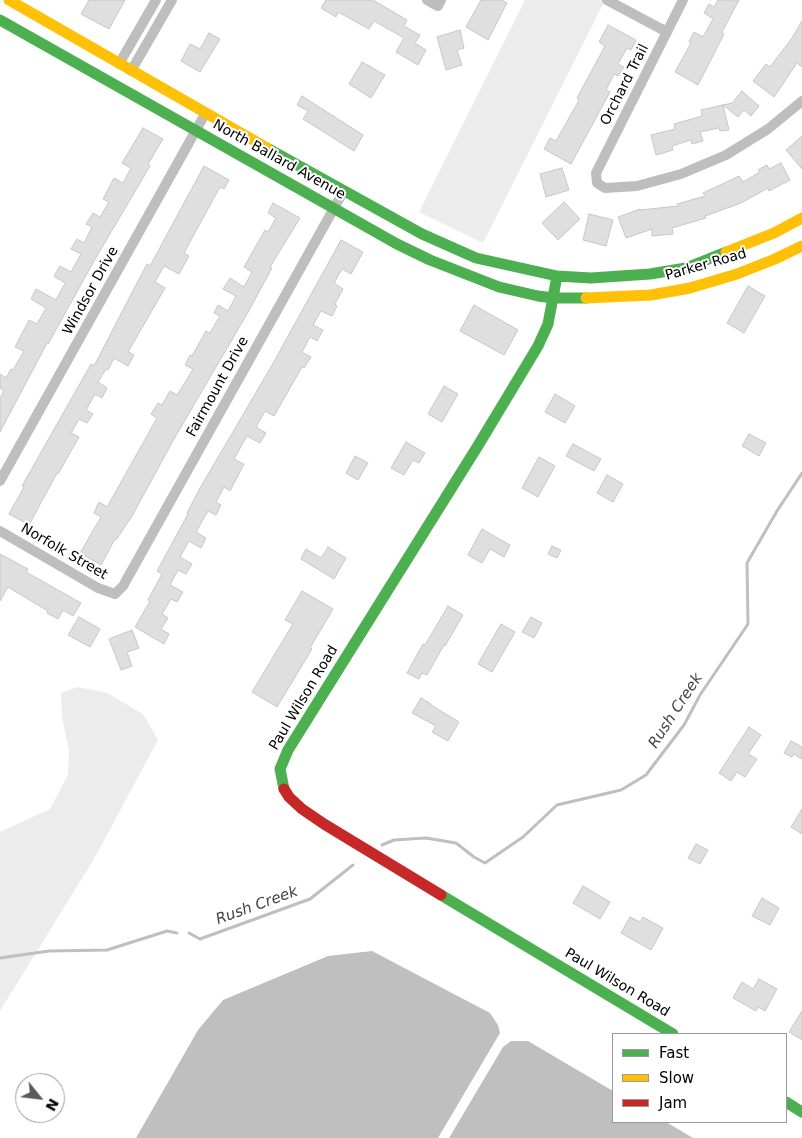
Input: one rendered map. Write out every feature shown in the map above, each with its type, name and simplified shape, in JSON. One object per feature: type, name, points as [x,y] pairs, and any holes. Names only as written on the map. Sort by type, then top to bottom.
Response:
[{"type":"main road","name":"North Ballard Avenue","points":[[9,0],[343,192],[407,226],[476,258],[557,276]]},
{"type":"main road","name":"North Ballard Avenue","points":[[0,20],[430,260],[499,286],[554,298]]},
{"type":"main road","name":"Parker Road","points":[[557,276],[625,277],[686,268],[774,233],[802,218]]},
{"type":"main road","name":"Parker Road","points":[[554,298],[629,298],[690,288],[738,274],[776,260],[802,246]]},
{"type":"main road","name":"Paul Wilson Road","points":[[557,276],[548,324],[538,346],[288,750],[280,769],[281,780],[284,790],[289,797],[324,824],[671,1033]]},
{"type":"main road","points":[[787,1103],[802,1112]]},
{"type":"street","points":[[119,64],[156,0]]},
{"type":"street","points":[[130,71],[172,0]]},
{"type":"street","points":[[427,0],[440,3]]},
{"type":"street","points":[[607,0],[667,32]]},
{"type":"street","name":"Orchard Trail","points":[[683,0],[596,173],[597,183],[604,188],[638,186],[681,174],[726,155],[768,129],[802,100]]},
{"type":"street","name":"Windsor Drive","points":[[0,481],[206,114]]},
{"type":"street","name":"Fairmount Drive","points":[[115,594],[123,586],[343,192]]},
{"type":"street","name":"Norfolk Street","points":[[0,531],[98,588],[115,594]]},
{"type":"shaded area","points":[[525,0],[605,0],[483,243],[419,212]]},
{"type":"shaded area","points":[[77,687],[107,693],[143,714],[158,740],[94,859],[0,1011],[0,832],[50,809],[68,775],[69,750],[62,717],[61,693]]},
{"type":"shaded area","points":[[372,951],[490,1013],[498,1025],[500,1033],[438,1138],[136,1138],[198,1030],[223,1000],[328,956]]},
{"type":"shaded area","points":[[511,1041],[528,1041],[612,1090],[612,1123],[668,1123],[693,1138],[449,1138],[503,1047]]},
{"type":"building","points":[[89,0],[125,0],[109,29],[81,14]]},
{"type":"building","points":[[326,0],[373,0],[407,20],[404,26],[420,35],[415,43],[426,50],[418,65],[396,52],[404,38],[374,21],[369,29],[338,12],[336,17],[321,8]]},
{"type":"building","points":[[481,0],[502,0],[507,3],[488,40],[466,27]]},
{"type":"building","points":[[718,0],[739,0],[698,85],[675,72],[691,43],[689,42],[694,32],[703,37],[713,19],[704,13],[709,4],[714,7]]},
{"type":"building","points":[[802,21],[802,67],[797,63],[774,97],[753,81],[766,64],[770,67]]},
{"type":"building","points":[[608,25],[636,40],[631,50],[627,48],[618,64],[624,67],[618,76],[614,74],[606,90],[610,92],[571,164],[544,149],[550,138],[556,141],[579,100],[577,98],[605,46],[599,42]]},
{"type":"building","points":[[460,30],[464,48],[457,50],[462,65],[446,70],[437,37]]},
{"type":"building","points":[[209,33],[220,39],[200,72],[181,61],[190,44],[200,49]]},
{"type":"building","points":[[362,62],[385,75],[371,98],[349,84]]},
{"type":"building","points":[[742,91],[759,106],[751,116],[744,110],[738,117],[723,105],[732,103]]},
{"type":"building","points":[[302,96],[363,135],[354,151],[303,119],[308,111],[297,105]]},
{"type":"building","points":[[723,105],[729,130],[720,131],[719,128],[700,132],[703,141],[692,144],[691,140],[672,146],[673,150],[656,155],[651,135],[675,129],[674,124],[702,116],[701,110]]},
{"type":"building","points":[[143,128],[163,139],[148,164],[150,166],[47,343],[0,432],[0,398],[4,391],[0,388],[0,374],[6,378],[11,369],[13,370],[24,351],[15,347],[29,320],[37,324],[46,308],[31,299],[36,289],[56,300],[65,283],[54,276],[60,266],[71,272],[81,254],[71,249],[77,239],[84,243],[92,227],[86,224],[93,213],[100,217],[109,202],[103,199],[114,178],[123,183],[131,168],[122,163]]},
{"type":"building","points":[[802,136],[802,169],[786,150]]},
{"type":"building","points":[[781,163],[790,180],[769,191],[768,188],[741,203],[705,216],[706,218],[672,228],[673,234],[652,236],[652,229],[626,238],[618,217],[640,209],[678,206],[677,204],[705,196],[703,193],[739,176],[743,182],[760,172],[758,170],[767,165],[769,169]]},
{"type":"building","points":[[204,166],[229,180],[224,189],[220,187],[184,253],[189,256],[179,274],[164,266],[155,282],[165,288],[128,352],[134,355],[128,366],[114,358],[108,370],[106,369],[98,382],[107,388],[102,398],[95,394],[86,410],[93,414],[87,423],[79,419],[71,433],[79,437],[29,525],[9,514],[24,487],[22,486],[91,364],[94,366],[147,264],[150,266]]},
{"type":"building","points":[[562,168],[569,190],[546,197],[540,174]]},
{"type":"building","points":[[564,202],[580,219],[558,240],[542,223]]},
{"type":"building","points":[[273,203],[300,218],[270,267],[272,268],[247,314],[174,439],[132,516],[115,539],[101,565],[80,553],[101,517],[94,513],[99,502],[107,507],[157,418],[151,414],[158,403],[162,405],[170,391],[177,395],[184,384],[193,369],[185,365],[206,331],[210,333],[220,316],[214,313],[218,305],[228,311],[236,296],[223,289],[230,278],[244,287],[252,272],[244,267],[265,230],[268,232],[276,218],[268,213]]},
{"type":"building","points":[[589,214],[613,220],[606,246],[583,240]]},
{"type":"building","points":[[341,240],[363,252],[351,274],[342,269],[334,283],[343,289],[335,304],[337,306],[332,316],[321,311],[313,325],[323,330],[317,341],[310,337],[302,352],[311,357],[304,368],[302,367],[274,416],[265,411],[256,427],[266,433],[260,443],[247,436],[234,459],[244,464],[230,491],[224,487],[216,502],[221,505],[216,515],[208,511],[196,532],[206,538],[201,548],[189,541],[180,557],[192,564],[186,574],[178,570],[170,585],[183,592],[177,602],[171,599],[162,614],[168,618],[161,629],[169,634],[164,644],[135,627],[150,601],[148,600],[162,574],[157,571],[200,488],[271,367]]},
{"type":"building","points":[[748,286],[765,296],[744,333],[727,323]]},
{"type":"building","points":[[474,305],[518,330],[504,355],[460,331]]},
{"type":"building","points":[[444,386],[458,394],[442,422],[428,414]]},
{"type":"building","points":[[555,394],[575,406],[565,423],[545,412]]},
{"type":"building","points":[[749,434],[766,443],[759,456],[742,446]]},
{"type":"building","points":[[406,442],[425,453],[419,463],[413,460],[404,475],[391,468]]},
{"type":"building","points":[[573,444],[601,459],[594,471],[566,456]]},
{"type":"building","points":[[355,456],[368,463],[358,480],[346,473]]},
{"type":"building","points":[[539,457],[555,466],[538,497],[522,488]]},
{"type":"building","points":[[607,475],[623,484],[613,502],[597,493]]},
{"type":"building","points":[[482,529],[510,545],[504,557],[490,549],[482,563],[468,555]]},
{"type":"building","points":[[552,546],[561,550],[557,558],[548,554]]},
{"type":"building","points":[[328,547],[346,558],[334,579],[301,559],[306,549],[321,558]]},
{"type":"building","points":[[0,554],[28,569],[26,572],[81,603],[73,616],[63,610],[58,619],[8,587],[0,601]]},
{"type":"building","points":[[302,591],[333,609],[310,648],[312,649],[277,707],[252,692],[293,624],[285,620]]},
{"type":"building","points":[[448,606],[463,615],[445,646],[427,675],[422,673],[419,679],[407,673],[423,644],[425,645]]},
{"type":"building","points":[[79,617],[100,629],[90,647],[68,635]]},
{"type":"building","points":[[531,617],[542,623],[534,638],[522,632]]},
{"type":"building","points":[[501,624],[515,632],[492,672],[478,664]]},
{"type":"building","points":[[132,630],[139,648],[127,652],[132,666],[121,670],[109,639]]},
{"type":"building","points":[[421,698],[459,722],[448,741],[432,732],[436,726],[412,713]]},
{"type":"building","points":[[749,727],[761,735],[748,754],[757,759],[745,777],[737,772],[731,781],[719,773]]},
{"type":"building","points":[[791,741],[802,747],[802,759],[793,754],[792,757],[784,753]]},
{"type":"building","points":[[802,809],[802,834],[791,827]]},
{"type":"building","points":[[696,844],[708,850],[700,864],[688,858]]},
{"type":"building","points":[[583,886],[610,902],[600,919],[573,903]]},
{"type":"building","points":[[762,898],[779,908],[770,925],[752,916]]},
{"type":"building","points":[[630,917],[640,922],[643,917],[663,928],[651,950],[621,933]]},
{"type":"building","points":[[759,979],[777,989],[765,1011],[758,1007],[756,1011],[733,998],[742,982],[753,989]]},
{"type":"building","points":[[802,1011],[802,1040],[789,1032]]},
{"type":"waterway","name":"Rush Creek","points":[[382,845],[394,840],[426,838],[456,843],[485,863],[523,837],[557,805],[621,790],[646,775],[684,725],[700,695],[748,624],[747,563],[777,511],[802,473]]},
{"type":"waterway","name":"Rush Creek","points":[[189,933],[200,939],[310,899],[353,865]]},
{"type":"waterway","name":"Rush Creek","points":[[0,958],[49,951],[107,950],[167,931],[177,933]]},
{"type":"traffic: fast","points":[[0,20],[397,244],[430,260],[499,287],[538,296],[586,298]]},
{"type":"traffic: fast","points":[[267,148],[422,234],[476,258],[557,276],[591,278],[650,274],[686,268],[726,252]]},
{"type":"traffic: fast","points":[[284,789],[280,769],[288,750],[538,346],[548,324],[557,276]]},
{"type":"traffic: fast","points":[[441,895],[671,1033]]},
{"type":"traffic: fast","points":[[787,1103],[802,1112]]},
{"type":"traffic: slow","points":[[9,0],[267,148]]},
{"type":"traffic: slow","points":[[726,252],[774,233],[802,218]]},
{"type":"traffic: slow","points":[[586,298],[651,295],[690,288],[737,274],[802,246]]},
{"type":"traffic: jam","points":[[284,789],[289,797],[302,809],[324,824],[441,895]]}]
